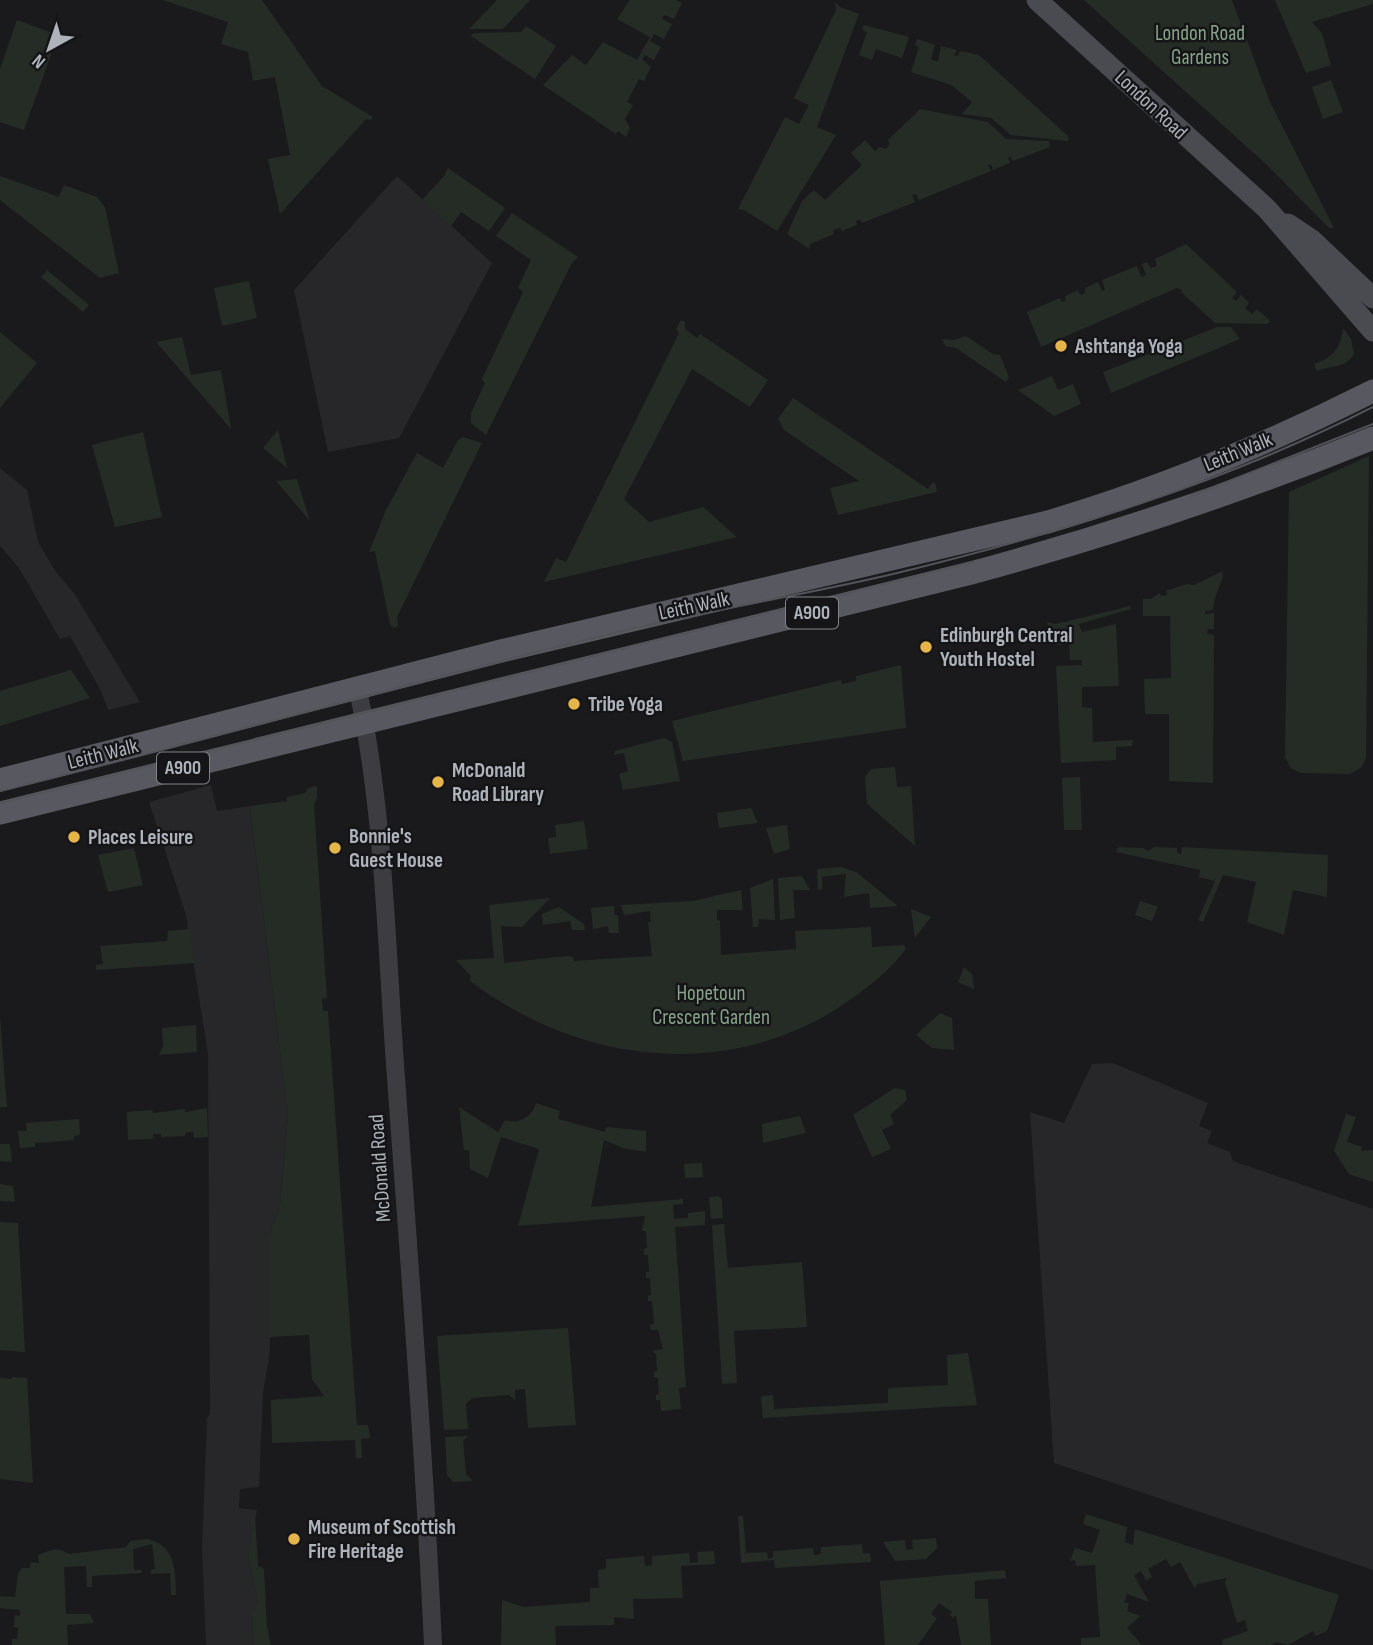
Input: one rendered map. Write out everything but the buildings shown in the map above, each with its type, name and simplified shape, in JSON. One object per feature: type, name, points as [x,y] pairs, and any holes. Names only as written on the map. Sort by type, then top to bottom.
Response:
[{"type":"main road","name":"London Road","points":[[1037,0],[1266,209],[1373,331]]},
{"type":"main road","name":"London Road","points":[[1266,209],[1312,240],[1373,298]]},
{"type":"main road","name":"Leith Walk","points":[[0,780],[358,690],[501,650],[1048,523],[1278,436],[1373,391]]},
{"type":"main road","name":"Leith Walk","points":[[0,813],[1014,562],[1117,531],[1283,473],[1373,438]]},
{"type":"street","name":"McDonald Road","points":[[358,690],[365,723],[388,968],[425,1480],[433,1645]]},
{"type":"shaded area","points":[[397,176],[492,263],[399,438],[328,452],[294,290]]},
{"type":"shaded area","points":[[0,468],[27,490],[38,542],[56,572],[74,593],[140,702],[108,710],[101,691],[70,636],[60,639],[19,568],[0,546]]},
{"type":"shaded area","points":[[211,785],[217,811],[250,806],[288,1116],[280,1205],[269,1235],[270,1351],[263,1393],[259,1487],[240,1489],[239,1508],[257,1510],[248,1556],[258,1603],[252,1615],[254,1645],[206,1645],[202,1548],[207,1418],[210,1414],[208,1054],[186,915],[149,802]]},
{"type":"shaded area","points":[[1113,1063],[1208,1103],[1199,1126],[1212,1131],[1207,1143],[1230,1152],[1233,1161],[1373,1209],[1373,1570],[1054,1463],[1030,1112],[1064,1123],[1092,1064]]},
{"type":"green space","points":[[163,0],[262,0],[322,86],[373,117],[366,119],[280,214],[268,159],[290,155],[275,77],[253,81],[248,52],[221,44],[228,22]]},
{"type":"green space","points":[[497,0],[530,0],[503,29],[469,29]]},
{"type":"green space","points":[[630,0],[676,0],[682,3],[674,19],[664,15],[662,19],[672,24],[664,39],[654,34],[650,41],[661,47],[654,60],[645,55],[642,59],[651,67],[644,81],[639,79],[627,102],[633,105],[625,119],[630,128],[626,137],[618,131],[616,134],[543,85],[572,55],[586,65],[603,42],[637,60],[650,37],[617,19]]},
{"type":"green space","name":"London Road Gardens","points":[[1084,0],[1232,0],[1270,102],[1334,228],[1329,228],[1267,165]]},
{"type":"green space","points":[[1275,0],[1373,0],[1373,4],[1312,22],[1322,33],[1331,65],[1306,73]]},
{"type":"green space","points":[[835,2],[840,7],[859,14],[817,127],[836,135],[777,231],[738,209],[785,117],[799,124],[809,105],[794,98],[836,10]]},
{"type":"green space","points":[[17,20],[58,35],[24,130],[0,122],[0,69]]},
{"type":"green space","points":[[864,25],[909,37],[902,58],[876,49],[872,60],[859,55],[867,32],[862,30]]},
{"type":"green space","points":[[526,26],[556,46],[535,79],[471,36],[473,33],[521,32]]},
{"type":"green space","points":[[917,39],[935,45],[931,59],[938,62],[941,46],[957,50],[954,55],[958,56],[960,51],[979,55],[1069,137],[1068,141],[1011,135],[991,118],[962,114],[972,102],[951,85],[911,72],[919,47],[915,45]]},
{"type":"green space","points":[[1331,80],[1343,112],[1323,119],[1312,87]]},
{"type":"green space","points":[[920,109],[988,122],[1006,139],[1049,141],[1050,147],[1013,161],[1010,156],[1010,163],[993,170],[991,164],[988,165],[991,171],[919,200],[916,194],[912,195],[915,202],[862,223],[860,219],[856,221],[857,225],[842,231],[840,228],[833,230],[834,234],[810,244],[809,249],[787,234],[802,201],[814,190],[825,200],[862,165],[851,153],[865,140],[875,151],[880,147],[886,149],[890,144],[888,140]]},
{"type":"green space","points":[[448,168],[505,208],[489,231],[461,212],[451,226],[422,200]]},
{"type":"green space","points":[[0,176],[59,197],[64,185],[97,197],[105,207],[119,273],[100,278],[0,200]]},
{"type":"green space","points":[[512,213],[578,257],[572,263],[486,435],[471,423],[471,413],[485,383],[482,379],[523,292],[518,288],[531,260],[496,236]]},
{"type":"green space","points":[[1186,244],[1237,292],[1232,298],[1236,301],[1241,295],[1249,303],[1245,308],[1252,314],[1257,309],[1270,321],[1267,324],[1215,323],[1177,288],[1041,347],[1027,312],[1060,298],[1062,302],[1066,300],[1065,296],[1078,290],[1080,295],[1085,293],[1085,288],[1098,282],[1102,291],[1105,290],[1102,280],[1137,266],[1141,277],[1146,275],[1142,264],[1147,262],[1151,268],[1157,266],[1155,259]]},
{"type":"green space","points":[[47,270],[89,305],[83,312],[41,277]]},
{"type":"green space","points":[[249,281],[257,318],[222,326],[214,288]]},
{"type":"green space","points":[[681,320],[685,322],[685,329],[697,338],[700,334],[768,380],[750,407],[692,369],[624,499],[649,522],[703,507],[737,537],[544,582],[556,558],[566,562],[679,333],[676,329]]},
{"type":"green space","points":[[1217,327],[1231,327],[1240,339],[1111,393],[1103,372]]},
{"type":"green space","points":[[1343,328],[1351,339],[1354,354],[1342,364],[1317,371],[1314,364],[1335,351]]},
{"type":"green space","points":[[0,332],[37,363],[0,408]]},
{"type":"green space","points":[[966,336],[993,354],[1000,355],[1009,377],[1006,382],[956,348],[945,346],[942,339],[954,340]]},
{"type":"green space","points":[[182,337],[191,375],[221,370],[231,429],[156,342]]},
{"type":"green space","points":[[1052,376],[1058,390],[1073,384],[1081,404],[1054,416],[1018,390]]},
{"type":"green space","points":[[793,398],[928,489],[933,482],[937,492],[838,515],[830,488],[859,481],[784,430],[778,419]]},
{"type":"green space","points":[[278,430],[287,468],[263,448]]},
{"type":"green space","points":[[143,432],[162,517],[115,527],[92,445]]},
{"type":"green space","points":[[463,437],[482,443],[397,617],[398,626],[394,628],[390,624],[375,551],[369,552],[386,510],[417,453],[443,468],[458,440]]},
{"type":"green space","points":[[1369,456],[1366,758],[1361,768],[1350,774],[1301,773],[1291,768],[1285,757],[1289,492]]},
{"type":"green space","points":[[297,479],[310,521],[276,481]]},
{"type":"green space","points":[[1223,571],[1213,610],[1205,611],[1205,614],[1214,613],[1214,629],[1208,629],[1207,634],[1214,635],[1213,783],[1169,781],[1169,714],[1145,714],[1144,679],[1171,678],[1170,616],[1143,616],[1143,599],[1151,599],[1160,593],[1161,596],[1167,595],[1166,591],[1187,584],[1194,585]]},
{"type":"green space","points":[[1130,606],[1131,609],[1079,624],[1082,632],[1116,624],[1119,686],[1082,687],[1082,707],[1092,708],[1093,742],[1133,740],[1132,746],[1116,747],[1116,760],[1061,763],[1056,666],[1082,665],[1082,660],[1070,660],[1069,644],[1055,645],[1053,629],[1047,622],[1056,624]]},
{"type":"green space","points":[[901,665],[906,728],[683,761],[672,721],[841,680],[842,684],[856,681],[856,676]]},
{"type":"green space","points":[[71,670],[90,698],[0,726],[0,691]]},
{"type":"green space","points":[[664,738],[672,742],[680,781],[623,790],[619,774],[628,771],[624,753],[614,755],[615,751]]},
{"type":"green space","points":[[895,767],[897,787],[911,786],[915,846],[867,804],[865,777],[871,769]]},
{"type":"green space","points":[[1080,777],[1082,830],[1064,830],[1062,778]]},
{"type":"green space","points":[[317,786],[314,805],[327,998],[322,998],[323,1011],[328,1011],[357,1425],[368,1425],[370,1438],[361,1439],[362,1458],[356,1458],[355,1440],[272,1443],[271,1400],[324,1396],[312,1379],[309,1335],[269,1337],[269,1235],[280,1205],[288,1116],[250,806],[287,801],[287,797],[305,793],[308,788]]},
{"type":"green space","points":[[751,808],[758,823],[719,828],[717,813]]},
{"type":"green space","points":[[584,821],[588,849],[550,854],[548,838],[556,837],[555,825]]},
{"type":"green space","points":[[787,825],[790,849],[774,854],[766,828]]},
{"type":"green space","points":[[1118,847],[1143,848],[1148,851],[1154,847],[1177,848],[1177,853],[1181,854],[1182,847],[1328,855],[1327,897],[1293,890],[1284,935],[1247,922],[1256,882],[1223,875],[1203,922],[1198,920],[1215,881],[1199,877],[1200,870],[1116,852]]},
{"type":"green space","points":[[134,848],[143,885],[108,892],[98,855]]},
{"type":"green space","points":[[841,867],[856,872],[898,906],[870,908],[869,893],[844,897],[846,874],[822,877],[822,889],[818,890],[817,869]]},
{"type":"green space","points":[[802,876],[810,890],[793,890],[795,918],[780,920],[778,878]]},
{"type":"green space","points":[[773,879],[775,920],[759,919],[758,927],[753,927],[750,888]]},
{"type":"green space","name":"Hopetoun Crescent Garden","points":[[741,890],[743,910],[717,910],[721,955],[796,949],[795,931],[871,927],[872,947],[904,945],[906,949],[883,974],[857,995],[793,1031],[746,1046],[698,1053],[650,1053],[603,1045],[556,1030],[512,1008],[470,981],[471,976],[456,960],[494,958],[489,905],[550,898],[522,927],[501,926],[504,963],[567,956],[573,957],[574,961],[652,956],[648,922],[651,922],[650,911],[624,915],[621,905],[693,901]]},
{"type":"green space","points":[[1140,901],[1158,907],[1152,921],[1135,915]]},
{"type":"green space","points":[[614,906],[614,915],[618,915],[619,933],[609,933],[608,926],[593,929],[591,908]]},
{"type":"green space","points":[[559,907],[584,924],[585,930],[572,930],[570,921],[543,925],[542,914]]},
{"type":"green space","points":[[911,909],[931,917],[915,938]]},
{"type":"green space","points":[[189,929],[195,963],[96,970],[96,965],[103,964],[100,946],[167,941],[168,931]]},
{"type":"green space","points":[[964,967],[972,974],[974,989],[958,982]]},
{"type":"green space","points":[[940,1013],[952,1018],[954,1050],[932,1048],[916,1035]]},
{"type":"green space","points":[[0,1017],[7,1107],[0,1107]]},
{"type":"green space","points":[[196,1025],[197,1052],[159,1055],[163,1046],[162,1028]]},
{"type":"green space","points":[[895,1088],[905,1090],[907,1100],[890,1115],[894,1124],[882,1130],[891,1149],[872,1157],[853,1115]]},
{"type":"green space","points":[[536,1103],[560,1111],[558,1119],[605,1132],[606,1127],[646,1131],[646,1152],[623,1148],[604,1140],[591,1207],[683,1199],[683,1204],[673,1205],[674,1219],[688,1218],[688,1213],[705,1211],[705,1225],[675,1227],[686,1387],[679,1388],[681,1409],[661,1411],[660,1400],[656,1400],[656,1395],[659,1394],[658,1378],[654,1377],[654,1372],[657,1371],[656,1354],[652,1351],[663,1349],[658,1330],[651,1330],[650,1325],[654,1324],[652,1301],[648,1301],[648,1296],[651,1295],[650,1278],[646,1278],[646,1272],[649,1272],[648,1255],[644,1255],[644,1249],[647,1248],[646,1231],[642,1231],[645,1216],[518,1226],[539,1149],[501,1137],[488,1178],[470,1169],[469,1151],[464,1150],[459,1107],[498,1132],[505,1120],[515,1121],[528,1116]]},
{"type":"green space","points":[[207,1108],[208,1137],[194,1138],[193,1132],[186,1132],[185,1136],[161,1137],[161,1134],[153,1134],[153,1139],[128,1140],[127,1112],[152,1110],[153,1113],[185,1109],[185,1112]]},
{"type":"green space","points":[[1346,1114],[1356,1117],[1347,1142],[1362,1147],[1361,1151],[1373,1150],[1373,1182],[1349,1174],[1334,1151]]},
{"type":"green space","points":[[800,1116],[806,1133],[763,1143],[762,1124]]},
{"type":"green space","points":[[79,1119],[80,1135],[74,1136],[74,1140],[35,1143],[35,1147],[20,1148],[18,1131],[27,1131],[26,1123]]},
{"type":"green space","points":[[0,1144],[10,1144],[12,1162],[0,1161]]},
{"type":"green space","points":[[702,1163],[703,1177],[685,1178],[684,1164]]},
{"type":"green space","points":[[0,1184],[13,1186],[15,1202],[0,1201]]},
{"type":"green space","points":[[718,1196],[722,1200],[723,1218],[711,1219],[709,1197]]},
{"type":"green space","points":[[0,1222],[18,1223],[25,1352],[0,1350]]},
{"type":"green space","points":[[724,1224],[728,1268],[802,1262],[807,1327],[734,1331],[737,1383],[722,1384],[712,1225]]},
{"type":"green space","points":[[568,1328],[576,1425],[528,1428],[525,1389],[515,1390],[515,1400],[509,1395],[472,1398],[466,1404],[468,1429],[444,1430],[437,1336]]},
{"type":"green space","points":[[968,1353],[977,1405],[763,1418],[761,1396],[773,1395],[774,1409],[888,1403],[888,1388],[948,1385],[947,1355]]},
{"type":"green space","points":[[0,1378],[27,1378],[33,1483],[0,1479]]},
{"type":"green space","points":[[468,1436],[463,1441],[466,1474],[473,1481],[453,1482],[447,1475],[445,1437]]},
{"type":"green space","points":[[1086,1514],[1127,1527],[1125,1542],[1133,1545],[1135,1529],[1339,1595],[1327,1631],[1316,1636],[1313,1631],[1288,1645],[1276,1642],[1271,1645],[1223,1645],[1222,1640],[1248,1631],[1245,1620],[1237,1623],[1225,1582],[1227,1578],[1197,1584],[1195,1589],[1180,1562],[1171,1567],[1166,1559],[1148,1569],[1152,1577],[1146,1581],[1141,1571],[1134,1575],[1149,1602],[1127,1594],[1124,1602],[1129,1604],[1127,1611],[1140,1616],[1127,1628],[1142,1645],[1081,1645],[1081,1638],[1100,1637],[1095,1565],[1076,1566],[1075,1560],[1070,1561],[1075,1548],[1092,1553],[1100,1530],[1083,1524]]},
{"type":"green space","points":[[255,1516],[258,1566],[264,1569],[267,1627],[271,1645],[254,1645],[252,1615],[258,1603],[248,1556]]},
{"type":"green space","points":[[738,1516],[743,1516],[746,1553],[767,1552],[768,1559],[773,1558],[773,1551],[813,1548],[814,1555],[821,1554],[821,1547],[862,1544],[863,1553],[870,1553],[871,1562],[775,1568],[774,1560],[741,1563]]},
{"type":"green space","points":[[936,1538],[937,1548],[926,1559],[895,1561],[883,1542],[905,1540],[906,1550],[913,1549],[912,1540]]},
{"type":"green space","points":[[147,1539],[157,1542],[169,1553],[174,1568],[176,1595],[171,1595],[170,1573],[151,1574],[151,1570],[155,1569],[152,1544],[133,1549],[134,1570],[141,1570],[142,1573],[92,1576],[92,1587],[87,1587],[86,1566],[64,1567],[66,1614],[90,1614],[94,1623],[67,1625],[68,1645],[12,1645],[12,1639],[17,1639],[15,1615],[20,1616],[20,1610],[0,1608],[0,1596],[15,1597],[18,1574],[22,1568],[30,1568],[31,1562],[39,1563],[38,1555],[54,1550],[69,1554],[126,1547],[130,1541]]},
{"type":"green space","points":[[714,1551],[715,1564],[681,1566],[683,1598],[633,1599],[634,1619],[614,1617],[614,1625],[555,1626],[556,1645],[501,1645],[502,1600],[523,1607],[590,1602],[590,1588],[599,1588],[598,1570],[606,1569],[606,1559],[644,1556],[645,1566],[652,1565],[652,1556],[689,1553],[690,1563],[698,1562],[697,1552]]},
{"type":"green space","points":[[1005,1570],[1006,1578],[975,1581],[975,1599],[988,1599],[991,1645],[961,1645],[956,1615],[953,1618],[950,1615],[952,1612],[939,1603],[931,1614],[937,1618],[918,1645],[885,1645],[880,1581]]},
{"type":"tram line","points":[[0,791],[547,649],[659,622],[893,574],[1016,542],[1198,483],[1316,435],[1373,407]]},
{"type":"tram line","points":[[1191,496],[1373,424]]},
{"type":"tram line","points":[[0,803],[973,562]]},
{"type":"place","name":"Ashtanga Yoga","points":[[1061,346]]},
{"type":"place","name":"Edinburgh Central Youth Hostel","points":[[926,647]]},
{"type":"place","name":"Tribe Yoga","points":[[574,704]]},
{"type":"place","name":"McDonald Road Library","points":[[438,782]]},
{"type":"place","name":"Places Leisure","points":[[74,837]]},
{"type":"place","name":"Bonnie's Guest House","points":[[335,848]]},
{"type":"place","name":"Museum of Scottish Fire Heritage","points":[[294,1539]]}]
